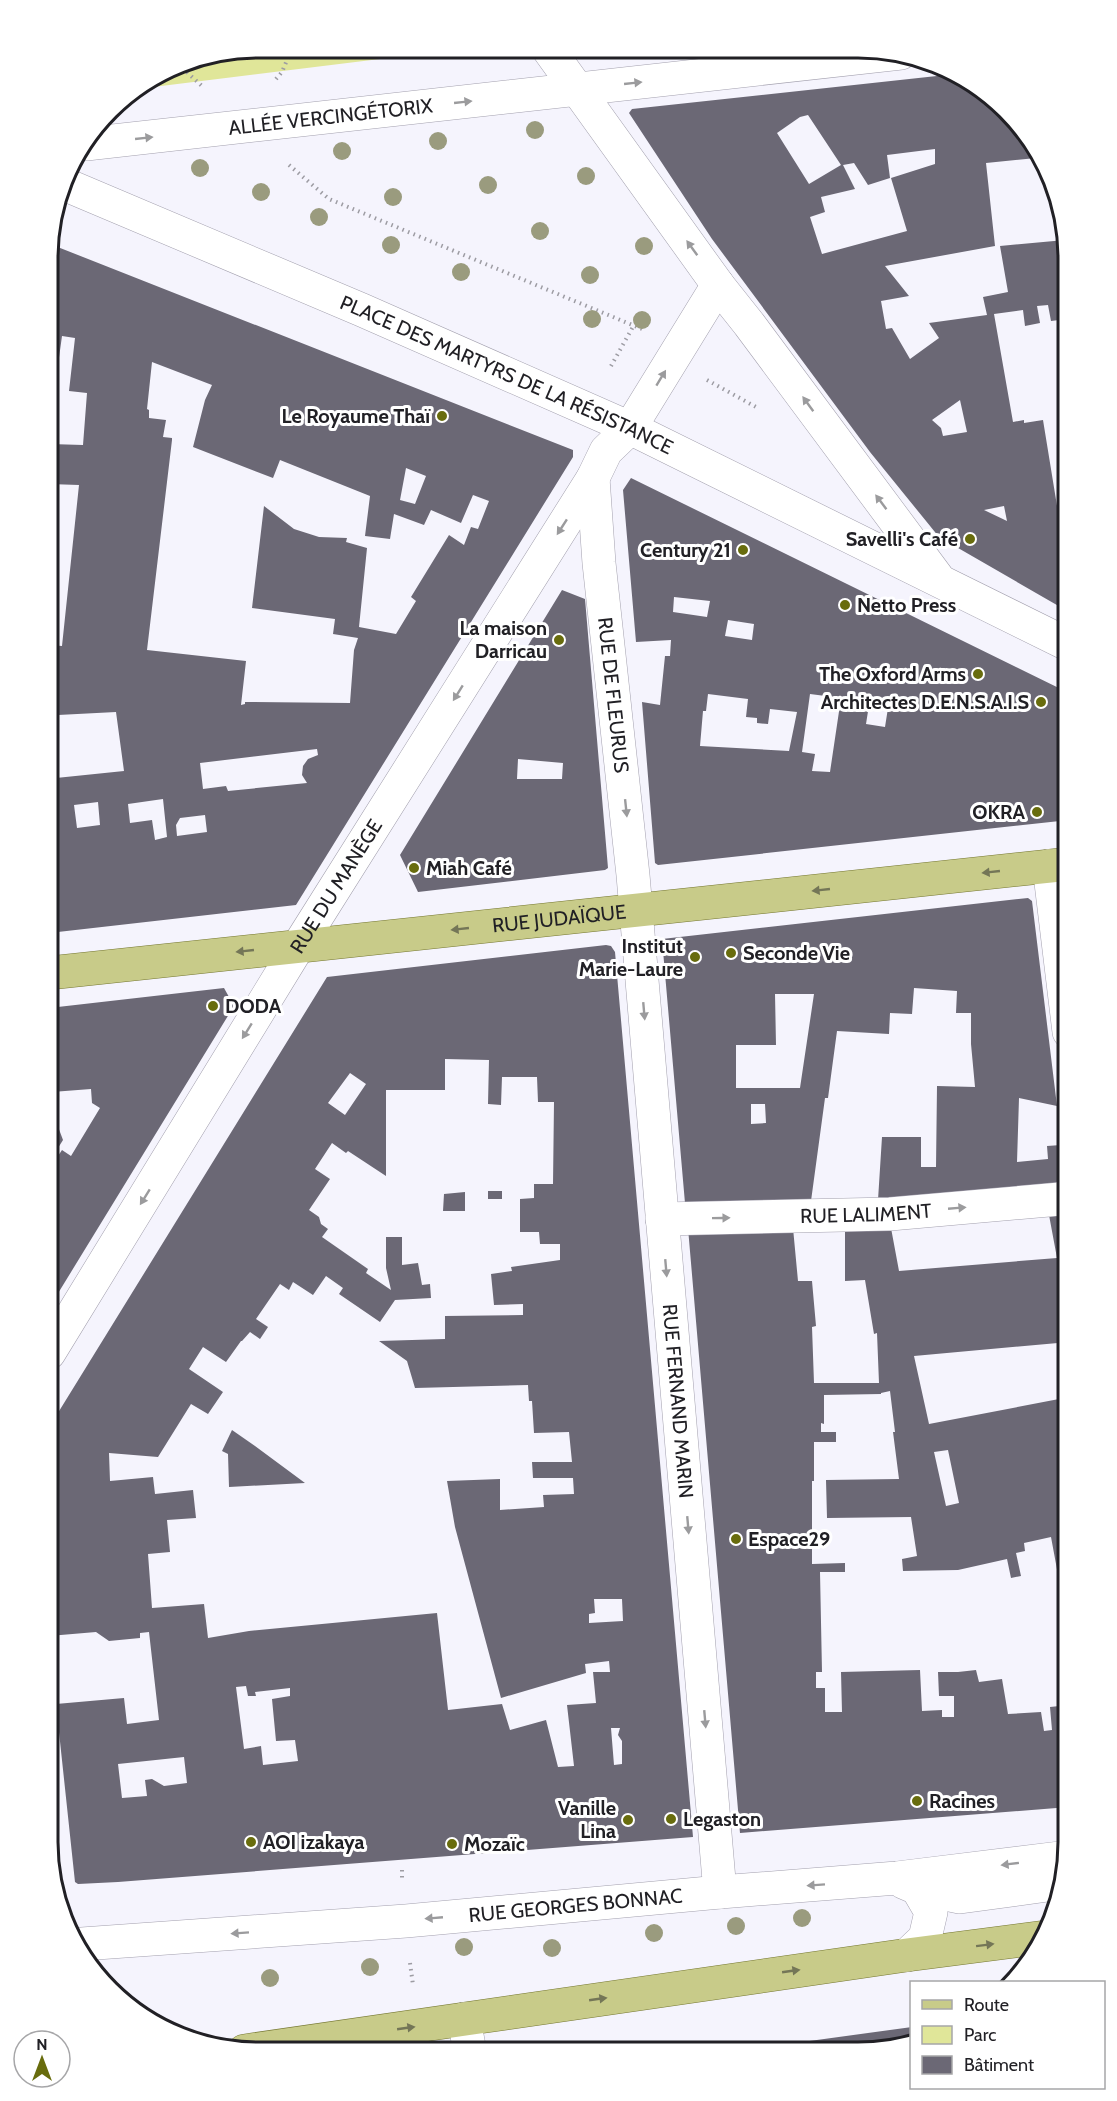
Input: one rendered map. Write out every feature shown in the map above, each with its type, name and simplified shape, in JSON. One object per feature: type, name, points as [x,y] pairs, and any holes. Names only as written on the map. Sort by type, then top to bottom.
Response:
[{"type":"main road","name":"RUE JUDAÏQUE","points":[[58,972],[1058,865]]},
{"type":"main road","points":[[306,2042],[907,1954],[1034,1938]]},
{"type":"street","name":"PLACE DES MARTYRS DE LA RÉSISTANCE","points":[[555,58],[718,285],[941,582]]},
{"type":"street","name":"ALLÉE VERCINGÉTORIX","points":[[95,143],[854,58]]},
{"type":"street","name":"PLACE DES MARTYRS DE LA RÉSISTANCE","points":[[72,187],[351,305],[630,428],[1058,640]]},
{"type":"street","name":"RUE DU MANÈGE","points":[[58,1338],[299,945],[593,478],[606,451],[630,428],[718,285]]},
{"type":"street","name":"RUE DE FLEURUS","points":[[593,478],[599,563],[636,911]]},
{"type":"street","name":"RUE FERNAND MARIN","points":[[636,911],[720,1892]]},
{"type":"street","name":"RUE LALIMENT","points":[[662,1220],[890,1214],[1058,1199]]},
{"type":"street","name":"RUE GEORGES BONNAC","points":[[86,1944],[406,1921],[720,1892],[907,1883],[1058,1859]]},
{"type":"street","points":[[907,1883],[960,1897],[1054,1884]]},
{"type":"street","points":[[907,1883],[931,1912],[925,1938],[907,1954]]},
{"type":"street","points":[[464,2019],[468,2042]]},
{"type":"path","points":[[285,161],[328,199],[643,330]]},
{"type":"path","points":[[611,366],[634,325]]},
{"type":"path","points":[[698,375],[758,408]]},
{"type":"green space","points":[[245,59],[382,59],[155,87],[194,69],[219,62]]},
{"type":"building","points":[[939,76],[970,92],[1009,127],[1031,158],[986,163],[995,246],[885,266],[909,296],[881,301],[886,329],[892,328],[910,359],[939,338],[929,323],[987,315],[983,297],[1008,292],[1000,246],[1057,241],[1058,320],[1051,321],[1048,305],[1037,306],[1040,323],[1025,326],[1023,310],[994,314],[1013,422],[1043,420],[1058,512],[1058,606],[939,537],[870,452],[712,239],[629,113],[632,109]],"holes":[[[808,115],[841,165],[809,184],[777,133],[800,117]],[[935,149],[935,164],[891,178],[907,231],[822,254],[810,217],[825,212],[821,197],[855,189],[843,165],[854,163],[868,185],[890,178],[887,155]],[[960,400],[967,432],[943,436],[941,428],[932,420]],[[1004,506],[1007,521],[984,510]]]},
{"type":"building","points":[[59,247],[573,450],[573,457],[296,905],[58,932],[58,778],[124,771],[116,712],[58,715],[58,646],[62,646],[79,485],[58,484],[58,444],[83,445],[87,393],[69,391],[75,338],[62,336],[58,365]],"holes":[[[152,362],[212,385],[205,400],[193,447],[273,478],[280,460],[370,496],[365,536],[390,539],[394,514],[424,525],[431,510],[461,523],[473,495],[489,501],[478,529],[471,527],[464,545],[449,535],[411,597],[416,601],[396,634],[359,627],[367,548],[346,542],[347,538],[319,537],[294,529],[264,506],[252,608],[335,619],[333,634],[358,638],[354,650],[350,703],[245,702],[241,705],[246,661],[147,650],[172,440],[172,438],[163,437],[166,420],[149,418],[147,409]],[[406,468],[426,476],[415,504],[400,500]],[[317,749],[318,755],[308,759],[303,766],[302,775],[307,783],[228,791],[226,786],[203,789],[200,763]],[[163,799],[167,837],[155,840],[152,820],[130,823],[128,804]],[[98,802],[100,825],[77,828],[74,805]],[[205,815],[207,832],[177,836],[176,825],[180,818]]]},
{"type":"building","points":[[631,478],[1058,688],[1058,821],[658,865],[655,863],[642,702],[660,705],[665,656],[670,656],[671,640],[636,642],[623,490]],"holes":[[[674,597],[710,601],[707,617],[673,612]],[[728,620],[754,624],[752,640],[725,636]],[[708,694],[748,699],[746,717],[757,718],[757,723],[768,724],[770,709],[797,712],[789,751],[700,746],[703,711],[706,711]],[[810,694],[841,698],[830,772],[812,771],[815,754],[802,752]],[[869,705],[888,708],[885,727],[866,724]]]},
{"type":"building","points":[[562,590],[585,599],[608,868],[418,892],[400,855]],"holes":[[[518,759],[563,763],[562,779],[517,779]]]},
{"type":"building","points":[[1028,898],[1032,901],[1057,1106],[1019,1098],[1017,1162],[1048,1159],[1047,1146],[1058,1145],[1058,1185],[878,1200],[882,1137],[921,1137],[921,1167],[936,1167],[937,1086],[975,1087],[971,1013],[956,1013],[957,991],[914,988],[912,1014],[890,1013],[889,1034],[837,1031],[811,1201],[685,1203],[662,939]],"holes":[[[775,994],[814,994],[800,1088],[736,1088],[736,1045],[776,1045]],[[751,1104],[765,1104],[766,1123],[751,1124]]]},
{"type":"building","points":[[611,946],[615,952],[693,1837],[118,1882],[78,1884],[75,1882],[58,1704],[124,1698],[127,1724],[159,1720],[149,1632],[140,1633],[140,1638],[109,1641],[96,1632],[58,1635],[58,1413],[327,977]],"holes":[[[445,1059],[489,1060],[488,1104],[501,1105],[502,1077],[537,1077],[538,1102],[554,1102],[553,1184],[534,1184],[534,1198],[520,1199],[520,1232],[539,1232],[540,1244],[560,1244],[560,1260],[511,1267],[512,1271],[491,1274],[494,1305],[523,1304],[523,1315],[445,1316],[445,1339],[379,1341],[407,1361],[415,1388],[528,1385],[529,1401],[532,1401],[534,1433],[569,1432],[572,1462],[532,1462],[533,1478],[573,1478],[574,1494],[543,1495],[544,1507],[500,1510],[500,1479],[447,1481],[455,1527],[501,1698],[586,1673],[585,1664],[609,1661],[610,1672],[593,1672],[596,1703],[567,1705],[574,1766],[558,1767],[546,1720],[510,1730],[502,1704],[448,1710],[437,1613],[249,1631],[208,1638],[204,1604],[152,1608],[148,1554],[170,1552],[167,1520],[196,1518],[193,1490],[155,1494],[153,1477],[110,1481],[109,1453],[158,1457],[191,1404],[208,1414],[223,1392],[189,1369],[203,1347],[226,1362],[250,1332],[260,1339],[268,1327],[256,1319],[280,1284],[289,1290],[293,1282],[313,1295],[326,1276],[343,1288],[339,1294],[380,1322],[395,1300],[431,1298],[430,1284],[422,1285],[418,1263],[402,1265],[402,1237],[386,1237],[386,1268],[391,1290],[366,1273],[368,1269],[322,1237],[328,1229],[321,1224],[319,1217],[309,1210],[330,1179],[315,1169],[332,1143],[386,1176],[386,1090],[445,1090]],[[350,1073],[366,1084],[345,1115],[328,1103]],[[594,1599],[622,1599],[623,1621],[589,1623],[589,1614],[595,1613]],[[246,1686],[248,1696],[256,1696],[255,1692],[290,1688],[290,1696],[272,1699],[276,1741],[295,1740],[298,1761],[263,1765],[261,1746],[244,1749],[236,1687]],[[611,1728],[620,1728],[618,1735],[622,1741],[622,1764],[614,1765]],[[184,1757],[187,1783],[164,1786],[152,1779],[145,1780],[147,1796],[122,1798],[118,1764]]]},
{"type":"building","points":[[224,988],[234,1006],[58,1293],[58,1156],[62,1150],[71,1156],[100,1108],[92,1103],[91,1089],[58,1092],[58,1007]]},
{"type":"building","points":[[58,1127],[63,1140],[58,1148]]},
{"type":"building","points":[[488,1191],[502,1191],[502,1199],[488,1199]]},
{"type":"building","points":[[465,1192],[465,1211],[443,1211],[444,1194]]},
{"type":"building","points":[[1058,1214],[1058,1343],[914,1356],[929,1424],[1058,1399],[1058,1575],[1051,1537],[1024,1543],[1025,1551],[1016,1553],[1021,1576],[1011,1578],[1007,1559],[958,1570],[903,1571],[902,1559],[917,1556],[911,1517],[827,1518],[826,1480],[899,1479],[890,1391],[881,1394],[824,1395],[824,1424],[821,1423],[821,1432],[836,1432],[836,1442],[814,1442],[812,1564],[845,1563],[845,1572],[820,1572],[822,1672],[816,1672],[816,1688],[825,1688],[825,1712],[842,1712],[841,1672],[920,1670],[922,1711],[942,1710],[942,1717],[954,1717],[954,1696],[939,1696],[938,1672],[976,1670],[979,1682],[1002,1679],[1008,1714],[1041,1712],[1044,1731],[1052,1730],[1050,1707],[1058,1706],[1058,1808],[740,1833],[688,1228],[793,1228],[798,1281],[812,1281],[816,1326],[812,1327],[814,1383],[879,1383],[877,1333],[874,1334],[865,1280],[845,1281],[845,1228],[891,1228],[899,1271],[1057,1258],[1049,1215]],"holes":[[[948,1450],[959,1503],[946,1506],[934,1452]]]},
{"type":"building","points":[[232,1430],[305,1483],[229,1487],[228,1454],[222,1451]]},
{"type":"building","points":[[910,2027],[910,2036],[885,2041],[802,2042]]},
{"type":"place","name":"Le Royaume Thaï","points":[[442,416]]},
{"type":"place","name":"Savelli's Café","points":[[970,539]]},
{"type":"place","name":"Century 21","points":[[743,550]]},
{"type":"place","name":"Netto Press","points":[[845,605]]},
{"type":"place","name":"La maison Darricau","points":[[559,640]]},
{"type":"place","name":"The Oxford Arms","points":[[978,674]]},
{"type":"place","name":"Architectes D.E.N.S.A.I.S","points":[[1041,702]]},
{"type":"place","name":"OKRA","points":[[1037,812]]},
{"type":"place","name":"Miah Café","points":[[414,868]]},
{"type":"place","name":"Seconde Vie","points":[[731,953]]},
{"type":"place","name":"Institut Marie-Laure","points":[[695,957]]},
{"type":"place","name":"DODA","points":[[213,1006]]},
{"type":"place","name":"Espace29","points":[[736,1539]]},
{"type":"place","name":"Racines","points":[[917,1801]]},
{"type":"place","name":"Legaston","points":[[671,1819]]},
{"type":"place","name":"Vanille Lina","points":[[628,1820]]},
{"type":"place","name":"AOI izakaya","points":[[251,1842]]},
{"type":"place","name":"Mozaïc","points":[[452,1844]]}]
